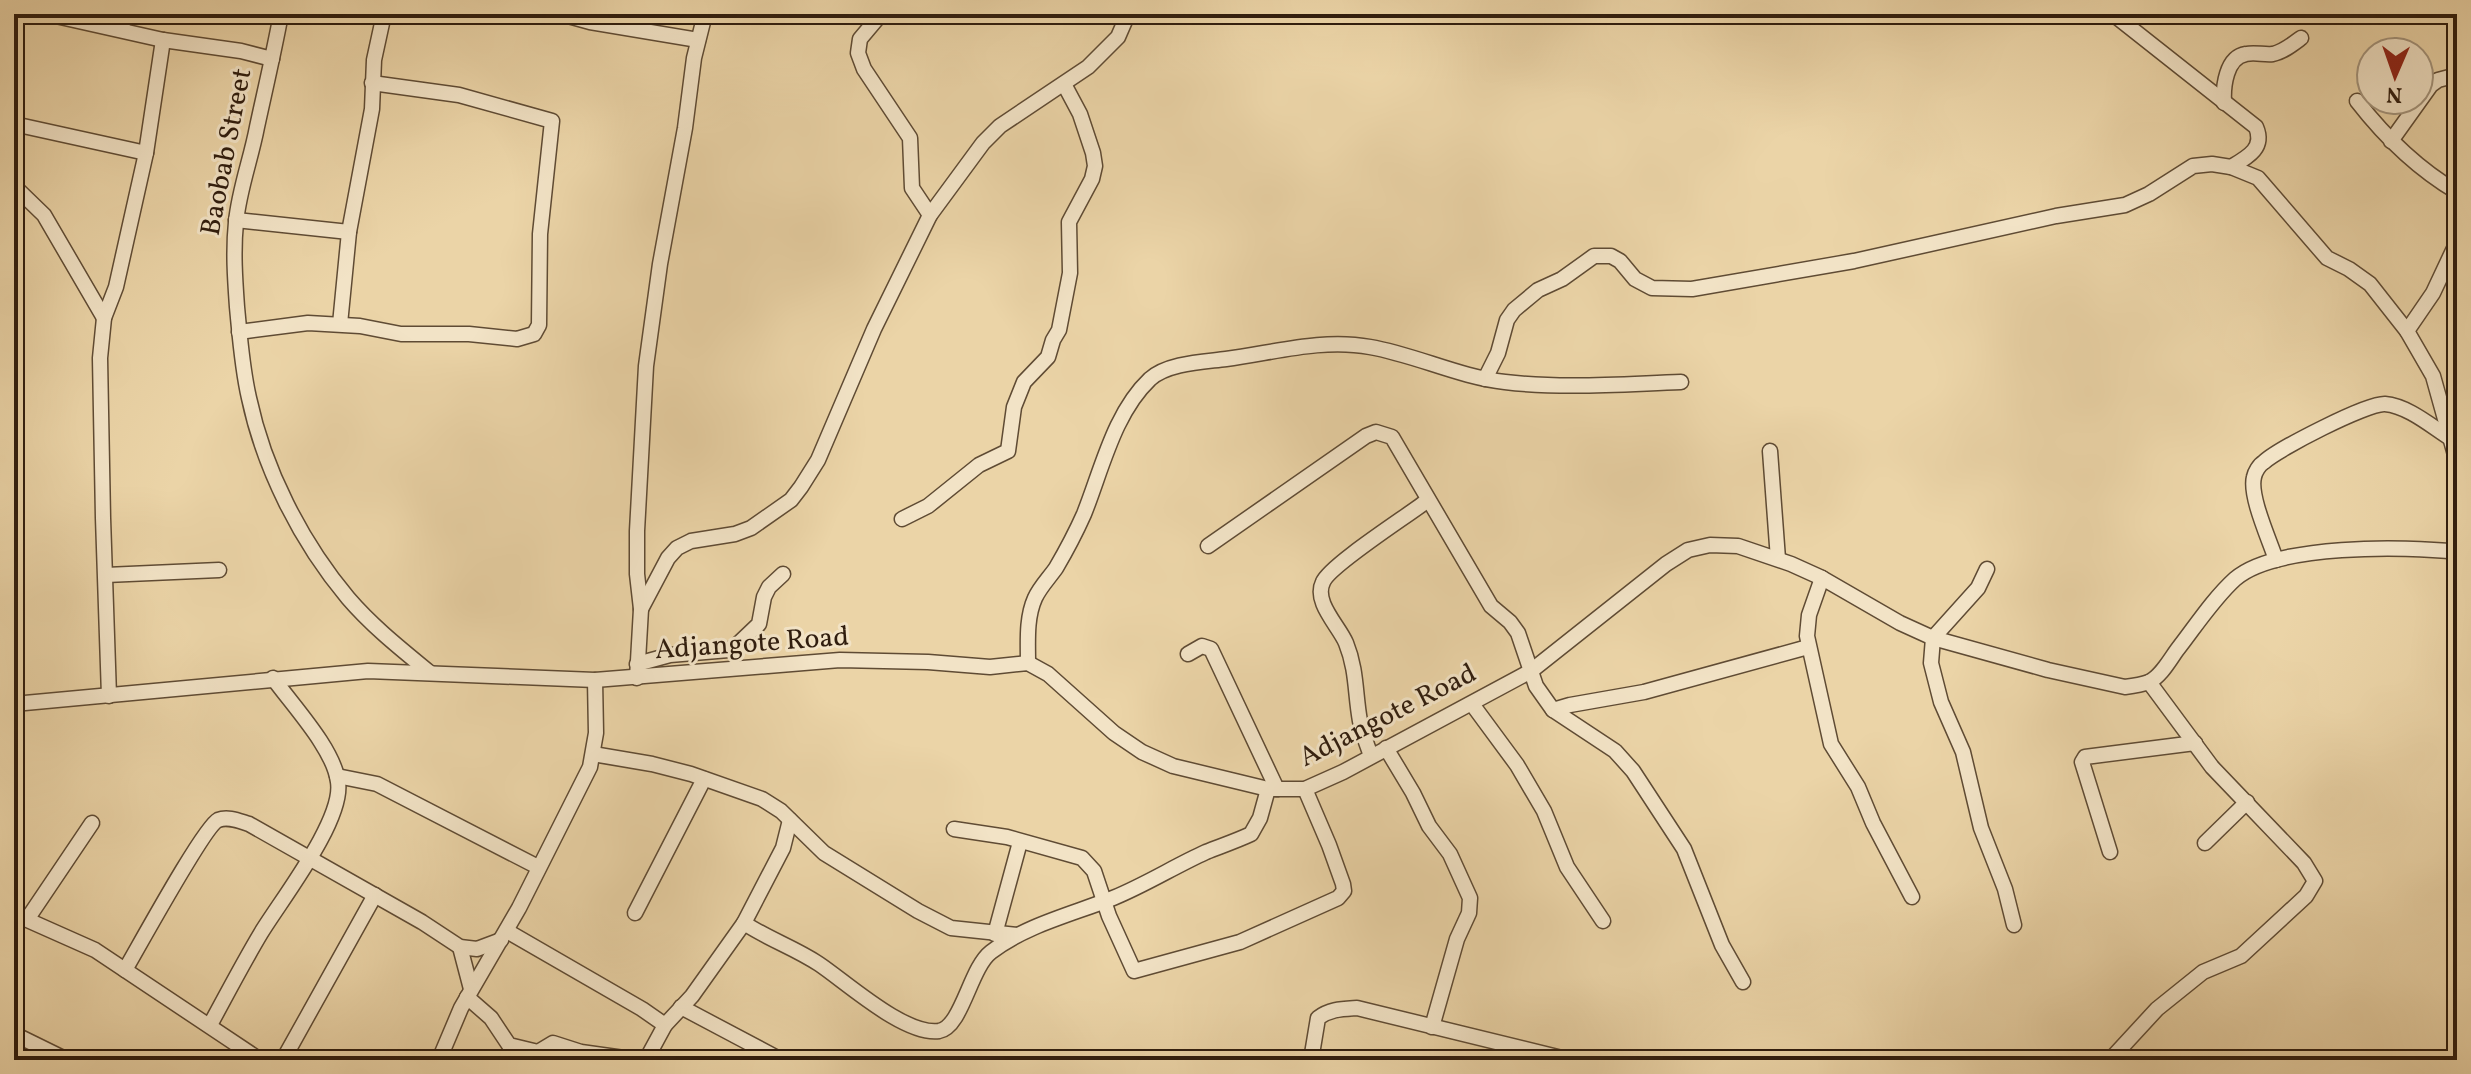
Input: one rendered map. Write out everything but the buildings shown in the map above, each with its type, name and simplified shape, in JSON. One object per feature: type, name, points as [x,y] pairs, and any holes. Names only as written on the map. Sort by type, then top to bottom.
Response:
[{"type":"street","points":[[47,14],[163,40],[229,49],[272,59]]},
{"type":"street","points":[[122,30],[124,14]]},
{"type":"street","name":"Baobab Street","points":[[281,14],[236,220],[234,260],[239,332],[249,399],[262,442],[296,520],[348,598],[429,672]]},
{"type":"street","points":[[340,324],[349,232],[372,109],[372,83],[384,14]]},
{"type":"street","points":[[561,14],[590,22],[698,40]]},
{"type":"street","points":[[705,14],[660,264],[646,366],[637,531],[641,609],[637,671],[670,655],[729,650],[737,645],[759,624],[769,587],[783,574]]},
{"type":"street","points":[[881,14],[860,39],[858,53],[864,69],[910,138],[912,188],[930,215]]},
{"type":"street","points":[[641,609],[668,558],[677,548],[691,541],[735,534],[751,528],[791,500],[818,460],[874,329],[930,215],[983,143],[1000,126],[1088,67],[1118,37],[1128,14]]},
{"type":"street","points":[[2113,14],[2256,127],[2258,144],[2252,154],[2231,167]]},
{"type":"street","points":[[2224,103],[2223,89],[2227,76],[2239,56],[2278,52],[2301,38]]},
{"type":"street","points":[[109,696],[100,358],[104,318],[116,287],[146,153],[163,40]]},
{"type":"street","points":[[2391,141],[2431,85],[2457,75]]},
{"type":"street","points":[[239,332],[283,325],[340,324],[401,334],[469,334],[517,339],[530,337],[539,325],[540,234],[552,121],[459,95],[372,83]]},
{"type":"street","points":[[902,519],[928,506],[979,465],[1008,451],[1014,407],[1024,382],[1048,357],[1059,330],[1070,273],[1069,222],[1092,179],[1095,166],[1080,114],[1064,84]]},
{"type":"street","points":[[2370,116],[2391,141],[2441,183],[2457,192]]},
{"type":"street","points":[[14,124],[146,153]]},
{"type":"street","points":[[1485,379],[1498,353],[1507,320],[1514,310],[1538,290],[1562,279],[1594,256],[1611,256],[1620,261],[1635,279],[1652,288],[1704,288],[1854,261],[2056,216],[2125,205],[2193,166],[2212,164],[2231,167],[2258,178],[2327,258],[2370,284],[2407,331],[2433,376],[2457,462]]},
{"type":"street","points":[[14,186],[44,215],[104,318]]},
{"type":"street","points":[[236,220],[349,232]]},
{"type":"street","points":[[2407,331],[2433,293],[2457,242]]},
{"type":"street","points":[[1028,663],[1029,616],[1035,597],[1080,523],[1118,425],[1135,395],[1153,376],[1205,362],[1303,346],[1334,345],[1366,346],[1485,379],[1570,385],[1681,382]]},
{"type":"street","points":[[2276,560],[2253,480],[2264,462],[2322,429],[2374,405],[2391,405],[2407,411],[2450,438]]},
{"type":"street","points":[[1208,546],[1376,432],[1392,437],[1491,606],[1518,633],[1536,686],[1553,710],[1615,751],[1633,771],[1684,849],[1722,945],[1743,982]]},
{"type":"street","points":[[1770,451],[1778,559]]},
{"type":"street","points":[[1371,756],[1359,718],[1357,684],[1349,653],[1324,604],[1321,587],[1323,580],[1336,566],[1428,500]]},
{"type":"street","name":"Adjangote Road","points":[[14,704],[339,672],[429,672],[595,680],[637,671],[840,660],[990,667],[1028,663],[1048,674],[1114,733],[1142,752],[1173,766],[1272,789],[1305,789],[1343,772],[1531,671],[1666,564],[1688,550],[1710,545],[1738,546],[1778,559],[1822,578],[1900,623],[1933,638],[2111,685],[2125,687],[2149,682]]},
{"type":"street","points":[[2110,1060],[2157,1009],[2203,972],[2241,956],[2312,888],[2315,881],[2304,863],[2212,767],[2149,682],[2236,578],[2276,560],[2340,551],[2405,549],[2457,552]]},
{"type":"street","points":[[1987,569],[1978,588],[1933,638],[1931,663],[1941,702],[1963,752],[1981,828],[2005,889],[2014,925]]},
{"type":"street","points":[[106,575],[219,570]]},
{"type":"street","points":[[1822,578],[1809,615],[1808,647],[1831,744],[1858,787],[1912,897]]},
{"type":"street","points":[[744,923],[819,964],[881,1010],[929,1030],[941,1031],[950,1026],[973,977],[989,953],[1019,935],[1110,899],[1205,852],[1251,834],[1272,789],[1211,649],[1202,646],[1188,654]]},
{"type":"street","points":[[1553,710],[1644,692],[1808,647]]},
{"type":"street","points":[[210,1025],[261,933],[310,859],[335,808],[339,792],[337,776],[324,749],[273,678]]},
{"type":"street","points":[[439,1060],[469,993],[504,936],[581,786],[593,754],[597,708],[595,680]]},
{"type":"street","points":[[1472,704],[1517,765],[1544,811],[1567,867],[1603,921]]},
{"type":"street","points":[[2110,852],[2082,762],[2085,757],[2195,743]]},
{"type":"street","points":[[1386,748],[1429,826],[1461,874],[1470,898],[1469,913],[1457,939],[1432,1027]]},
{"type":"street","points":[[593,754],[652,764],[762,799],[790,820],[824,853],[918,911],[951,928],[976,933],[1019,935]]},
{"type":"street","points":[[337,776],[377,784],[538,867]]},
{"type":"street","points":[[635,913],[704,779]]},
{"type":"street","points":[[954,829],[985,833],[1082,858],[1094,871],[1110,899],[1109,916],[1134,971],[1240,942],[1338,898],[1344,891],[1343,884],[1305,789]]},
{"type":"street","points":[[2205,843],[2247,802]]},
{"type":"street","points":[[125,970],[215,822],[226,818],[249,824],[460,947],[477,949],[504,936]]},
{"type":"street","points":[[646,1060],[665,1025],[692,996],[744,923],[783,848],[790,820]]},
{"type":"street","points":[[92,823],[21,916],[95,950],[260,1060]]},
{"type":"street","points":[[995,934],[1020,842]]},
{"type":"street","points":[[283,1060],[375,895]]},
{"type":"street","points":[[976,933],[989,953]]},
{"type":"street","points":[[504,936],[665,1025]]},
{"type":"street","points":[[460,947],[469,993],[509,1045],[540,1056],[553,1043],[581,1052],[638,1060]]},
{"type":"street","points":[[681,1007],[781,1060]]},
{"type":"street","points":[[1311,1060],[1318,1018],[1326,1012],[1357,1008],[1570,1060]]},
{"type":"street","points":[[14,1034],[67,1060]]}]
